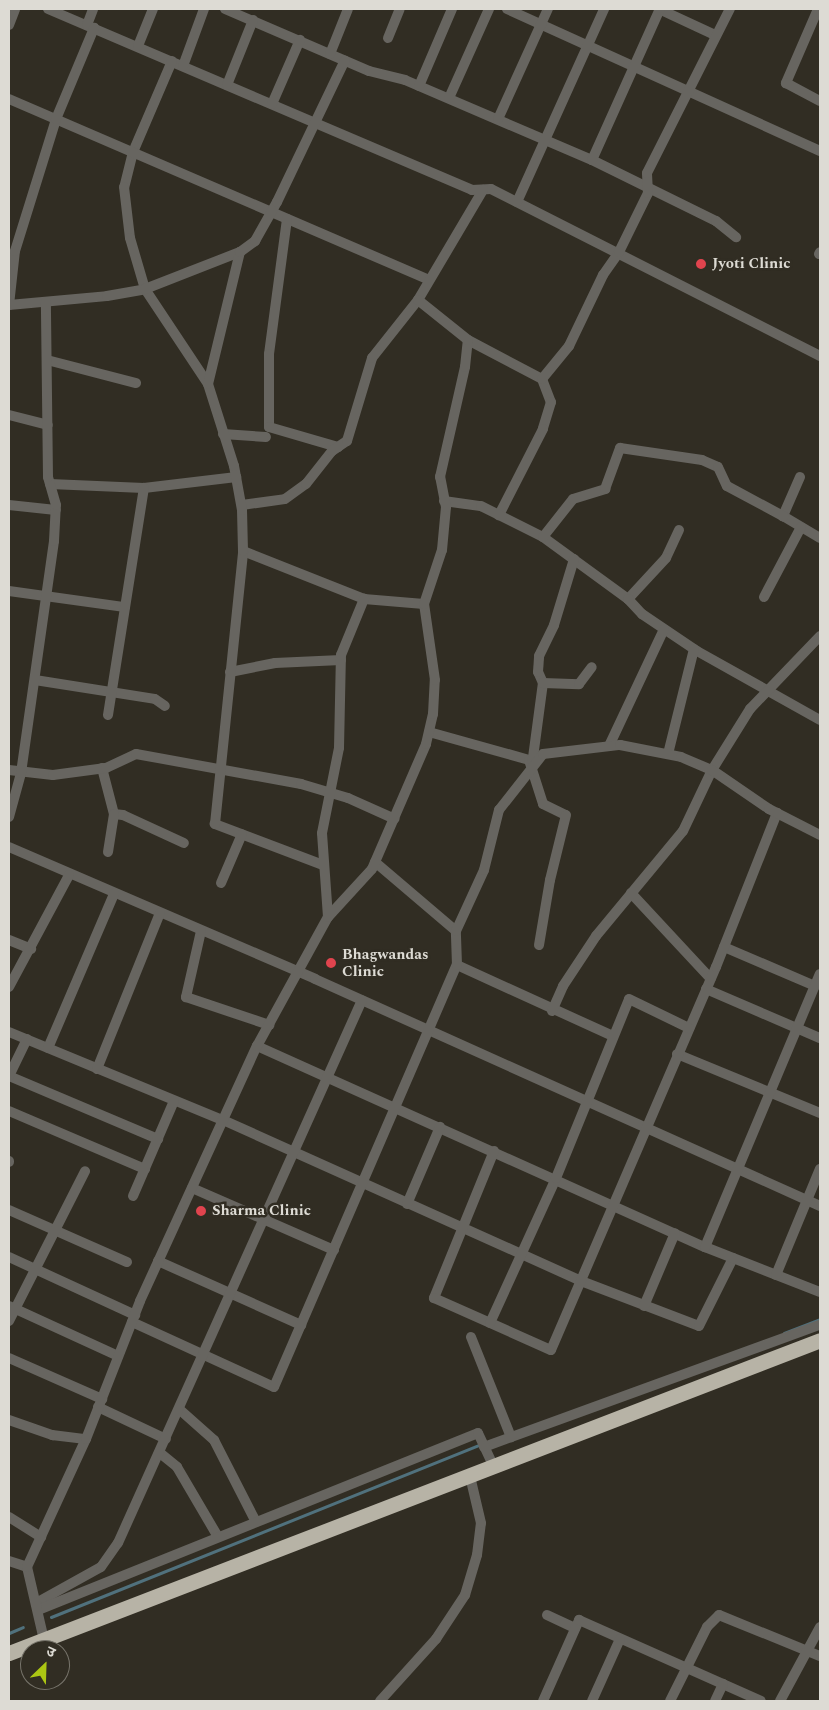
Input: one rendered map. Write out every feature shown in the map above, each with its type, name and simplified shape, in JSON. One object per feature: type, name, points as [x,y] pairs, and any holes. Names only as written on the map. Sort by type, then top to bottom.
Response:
[{"type":"highway","points":[[44,1640],[820,1340]]},
{"type":"street","points":[[9,25],[16,9]]},
{"type":"street","points":[[48,9],[472,190],[491,190],[619,252],[820,356]]},
{"type":"street","points":[[94,9],[90,26],[56,119],[15,251],[9,305],[145,289],[240,252],[255,241],[272,213],[318,124],[345,60]]},
{"type":"street","points":[[138,46],[153,9]]},
{"type":"street","points":[[183,66],[204,9]]},
{"type":"street","points":[[225,9],[369,71],[419,86],[449,98],[592,160],[716,221],[736,237]]},
{"type":"street","points":[[330,54],[348,9]]},
{"type":"street","points":[[388,38],[400,9]]},
{"type":"street","points":[[419,86],[452,9]]},
{"type":"street","points":[[449,98],[489,9]]},
{"type":"street","points":[[507,9],[820,151]]},
{"type":"street","points":[[498,119],[548,9]]},
{"type":"street","points":[[517,202],[586,45],[604,9]]},
{"type":"street","points":[[592,160],[660,9],[714,35]]},
{"type":"street","points":[[542,379],[569,346],[603,275],[619,252],[648,193],[647,173],[688,92],[714,35],[729,9]]},
{"type":"street","points":[[818,9],[786,83],[820,101]]},
{"type":"street","points":[[228,85],[253,20]]},
{"type":"street","points":[[272,104],[300,40]]},
{"type":"street","points":[[172,61],[133,152],[124,187],[130,238],[145,289],[208,384],[224,434],[242,505],[243,551],[215,824],[323,865]]},
{"type":"street","points":[[9,99],[430,280]]},
{"type":"street","points":[[242,505],[285,499],[306,484],[338,447],[347,441],[372,358],[418,300],[483,190]]},
{"type":"street","points":[[288,219],[269,354],[269,427],[338,447]]},
{"type":"street","points":[[208,384],[240,252]]},
{"type":"street","points":[[418,300],[468,340],[542,379],[551,402],[543,430],[499,515]]},
{"type":"street","points":[[9,817],[21,773],[35,680],[56,510],[50,484],[46,302]]},
{"type":"street","points":[[44,1640],[27,1567],[86,1439],[133,1318],[257,1046],[328,917],[375,862],[416,772],[429,732],[435,680],[424,604],[442,550],[444,501],[440,477],[466,367],[468,340]]},
{"type":"street","points":[[47,360],[136,383]]},
{"type":"street","points":[[9,415],[48,425]]},
{"type":"street","points":[[224,434],[266,437]]},
{"type":"street","points":[[543,537],[573,500],[605,489],[620,448],[702,460],[718,467],[727,486],[820,538]]},
{"type":"street","points":[[50,484],[144,488],[236,477]]},
{"type":"street","points":[[783,516],[800,477]]},
{"type":"street","points":[[108,715],[144,488]]},
{"type":"street","points":[[444,501],[481,506],[543,537],[628,599],[664,629],[694,649],[770,690],[820,720]]},
{"type":"street","points":[[9,505],[56,510]]},
{"type":"street","points":[[764,597],[801,527]]},
{"type":"street","points":[[628,599],[666,558],[679,530]]},
{"type":"street","points":[[243,551],[364,599],[424,604]]},
{"type":"street","points":[[532,766],[543,682],[538,672],[539,656],[554,625],[574,559]]},
{"type":"street","points":[[9,591],[125,607]]},
{"type":"street","points":[[328,917],[322,833],[339,748],[341,660],[364,599]]},
{"type":"street","points":[[608,746],[664,629]]},
{"type":"street","points":[[552,1011],[563,986],[596,936],[683,831],[712,770],[750,709],[820,636]]},
{"type":"street","points":[[668,754],[694,649]]},
{"type":"street","points":[[230,672],[275,663],[341,660]]},
{"type":"street","points":[[543,682],[579,684],[592,667]]},
{"type":"street","points":[[35,680],[155,699],[165,706]]},
{"type":"street","points":[[429,732],[529,760],[543,804],[566,815],[550,880],[539,946]]},
{"type":"street","points":[[9,1257],[274,1387],[431,1031],[457,965],[456,931],[484,870],[499,810],[543,754],[620,745],[668,754],[712,770],[739,791],[820,835]]},
{"type":"street","points":[[9,770],[21,773],[53,775],[102,768],[136,754],[301,784],[330,793],[394,819]]},
{"type":"street","points":[[102,768],[114,814],[108,852]]},
{"type":"street","points":[[494,1151],[434,1298],[551,1350],[615,1205],[644,1127],[711,979],[777,813]]},
{"type":"street","points":[[114,814],[123,815],[184,843]]},
{"type":"street","points":[[222,883],[242,834]]},
{"type":"street","points":[[9,847],[69,875],[298,971],[820,1206]]},
{"type":"street","points":[[375,862],[456,931]]},
{"type":"street","points":[[9,987],[69,875]]},
{"type":"street","points":[[48,1048],[114,894]]},
{"type":"street","points":[[630,894],[711,979]]},
{"type":"street","points":[[97,1069],[160,913]]},
{"type":"street","points":[[201,931],[186,997],[269,1025]]},
{"type":"street","points":[[9,940],[31,949]]},
{"type":"street","points":[[724,946],[816,986]]},
{"type":"street","points":[[457,965],[552,1011],[613,1036]]},
{"type":"street","points":[[705,1247],[772,1092],[820,974]]},
{"type":"street","points":[[706,989],[820,1038]]},
{"type":"street","points":[[490,1323],[519,1254],[556,1178],[629,999],[689,1028]]},
{"type":"street","points":[[37,1607],[101,1567],[118,1543],[265,1222],[362,1000]]},
{"type":"street","points":[[9,1032],[223,1120],[462,1230],[581,1281],[699,1326],[733,1258]]},
{"type":"street","points":[[26,1039],[9,1076],[158,1139]]},
{"type":"street","points":[[257,1046],[556,1178],[705,1247],[820,1292]]},
{"type":"street","points":[[677,1054],[820,1113]]},
{"type":"street","points":[[133,1196],[174,1101]]},
{"type":"street","points":[[9,1111],[145,1169]]},
{"type":"street","points":[[407,1204],[440,1127]]},
{"type":"street","points":[[776,1274],[820,1169]]},
{"type":"street","points":[[9,1321],[12,1308],[36,1269],[85,1171]]},
{"type":"street","points":[[192,1188],[265,1222],[334,1250]]},
{"type":"street","points":[[9,1210],[54,1233],[127,1262]]},
{"type":"street","points":[[644,1306],[674,1233]]},
{"type":"street","points":[[158,1261],[301,1325]]},
{"type":"street","points":[[12,1308],[118,1356]]},
{"type":"street","points":[[484,1447],[820,1325]]},
{"type":"street","points":[[471,1337],[511,1437]]},
{"type":"street","points":[[9,1358],[100,1403],[166,1439]]},
{"type":"street","points":[[179,1409],[214,1440],[256,1522]]},
{"type":"street","points":[[9,1420],[52,1435],[86,1439]]},
{"type":"street","points":[[37,1607],[478,1433],[494,1467]]},
{"type":"street","points":[[160,1454],[177,1467],[218,1537]]},
{"type":"street","points":[[380,1701],[436,1639],[465,1595],[477,1555],[482,1523],[470,1476]]},
{"type":"street","points":[[9,1517],[41,1537]]},
{"type":"street","points":[[9,1561],[27,1567]]},
{"type":"street","points":[[547,1615],[575,1628]]},
{"type":"street","points":[[670,1701],[684,1667],[706,1627],[719,1615],[808,1649],[820,1656]]},
{"type":"street","points":[[542,1701],[578,1620],[761,1701]]},
{"type":"street","points":[[780,1701],[820,1627]]},
{"type":"street","points":[[592,1701],[620,1639]]},
{"type":"street","points":[[715,1701],[723,1684]]},
{"type":"waterway","points":[[784,1333],[820,1319]]},
{"type":"waterway","points":[[51,1617],[482,1444]]},
{"type":"waterway","points":[[9,1633],[23,1627]]},
{"type":"place","name":"Jyoti Clinic","points":[[701,264]]},
{"type":"place","name":"Bhagwandas Clinic","points":[[331,963]]},
{"type":"place","name":"Sharma Clinic","points":[[201,1211]]}]
